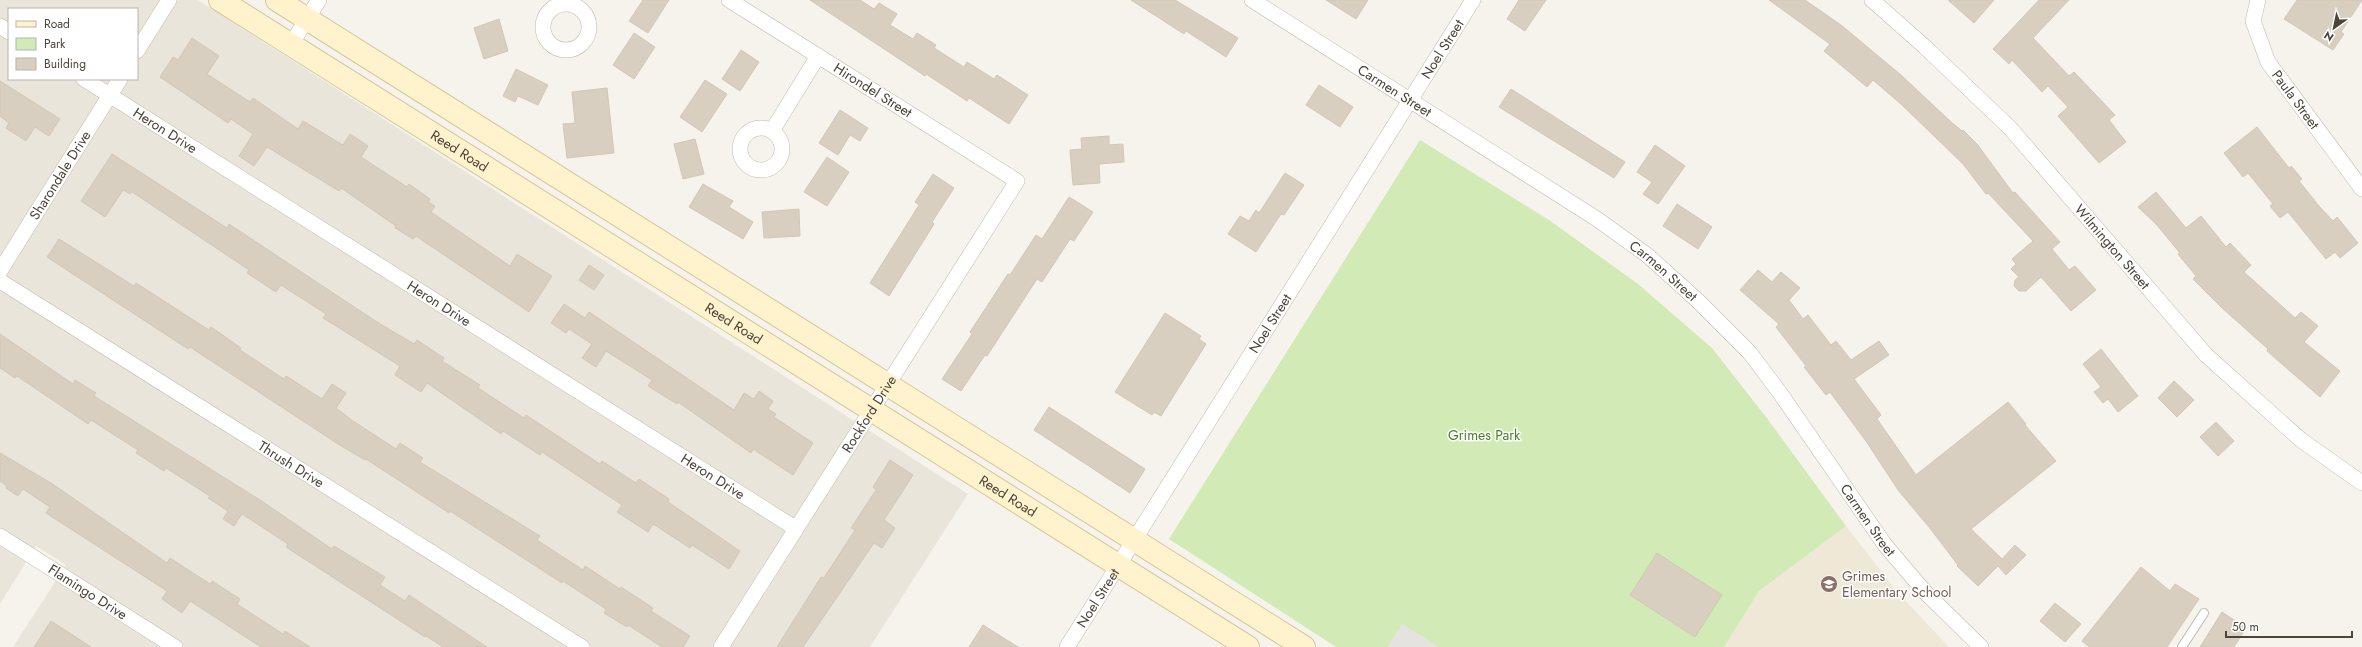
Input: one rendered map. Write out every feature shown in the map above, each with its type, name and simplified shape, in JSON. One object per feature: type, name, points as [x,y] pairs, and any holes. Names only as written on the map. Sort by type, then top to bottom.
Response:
[{"type":"street","points":[[138,50],[169,0]]},
{"type":"street","name":"Reed Road","points":[[220,0],[290,46],[1118,567],[1248,647]]},
{"type":"street","points":[[277,0],[1135,539],[1304,647]]},
{"type":"street","points":[[290,46],[319,0]]},
{"type":"street","name":"Hirondel Street","points":[[729,0],[1017,181]]},
{"type":"street","name":"Carmen Street","points":[[1252,0],[1597,219],[1647,255],[1697,300],[1750,353],[1780,393],[1885,545],[1925,592],[1981,647]]},
{"type":"street","name":"Noel Street","points":[[1067,647],[1473,0]]},
{"type":"street","name":"Wilmington Street","points":[[1872,0],[1925,47],[2010,128],[2206,355],[2301,440],[2362,482]]},
{"type":"street","name":"Paula Street","points":[[2258,0],[2253,20],[2268,62],[2362,189]]},
{"type":"street","points":[[772,131],[818,56]]},
{"type":"street","name":"Heron Drive","points":[[86,80],[795,528]]},
{"type":"street","name":"Sharondale Drive","points":[[0,271],[119,80]]},
{"type":"street","name":"Rockford Drive","points":[[721,647],[886,383],[1017,181]]},
{"type":"street","points":[[555,212],[573,186]]},
{"type":"street","name":"Thrush Drive","points":[[0,281],[582,647]]},
{"type":"street","name":"Flamingo Drive","points":[[0,536],[175,647]]},
{"type":"lane","points":[[2182,647],[2204,613]]},
{"type":"shaded area","points":[[0,0],[198,0],[968,494],[870,647],[13,647],[66,565],[36,546],[0,604]]},
{"type":"shaded area","name":"Grimes Elementary School","points":[[1846,526],[1898,593],[1949,647],[1724,647],[1759,591]]},
{"type":"shaded area","points":[[1402,624],[1439,647],[1387,647]]},
{"type":"green space","name":"Grimes Park","points":[[1420,140],[1549,220],[1638,284],[1712,348],[1766,417],[1846,526],[1759,591],[1724,647],[1336,647],[1169,539]]},
{"type":"building","points":[[643,0],[669,0],[648,33],[629,21]]},
{"type":"building","points":[[810,0],[860,0],[874,9],[879,3],[897,14],[890,25],[913,39],[917,33],[936,45],[934,48],[964,67],[967,62],[994,79],[997,75],[1028,95],[1009,124],[969,98],[967,101],[926,74],[925,76]]},
{"type":"building","points":[[1131,0],[1175,0],[1238,38],[1226,57],[1186,31],[1184,34]]},
{"type":"building","points":[[1326,0],[1368,0],[1356,19]]},
{"type":"building","points":[[1519,0],[1546,0],[1525,31],[1507,19]]},
{"type":"building","points":[[1769,0],[1805,0],[1841,25],[1901,75],[1977,144],[2013,193],[2015,192],[2060,242],[2052,249],[2069,270],[2075,266],[2096,290],[2071,311],[2041,277],[2026,291],[2019,291],[2014,286],[2015,280],[2019,277],[2011,269],[2016,264],[2012,259],[2033,241],[1988,193],[1986,194],[1963,164],[1901,104],[1873,80],[1867,87],[1824,51],[1830,44]]},
{"type":"building","points":[[1948,0],[1994,0],[1974,23]]},
{"type":"building","points":[[2039,0],[2069,0],[2033,38],[2069,76],[2074,72],[2115,115],[2109,120],[2126,142],[2099,163],[2058,116],[2068,107],[2048,86],[2042,92],[2012,60],[2009,64],[1993,49]]},
{"type":"building","points":[[2297,0],[2362,0],[2341,32],[2344,34],[2333,50],[2284,19]]},
{"type":"building","points":[[499,19],[508,51],[484,59],[474,28]]},
{"type":"building","points":[[634,33],[655,47],[634,79],[613,65]]},
{"type":"building","points":[[192,38],[219,56],[207,74],[250,102],[253,98],[298,129],[303,121],[343,145],[350,134],[368,146],[361,157],[407,187],[409,184],[430,199],[428,202],[435,206],[431,212],[510,266],[517,254],[552,276],[529,312],[416,236],[413,239],[395,228],[396,226],[341,188],[339,191],[267,147],[254,166],[239,156],[253,134],[231,119],[228,123],[160,77],[173,57],[178,60]]},
{"type":"building","points":[[741,50],[759,62],[740,91],[722,79]]},
{"type":"building","points":[[516,69],[548,85],[538,105],[518,96],[515,102],[503,96]]},
{"type":"building","points":[[705,80],[727,94],[702,132],[680,117]]},
{"type":"building","points":[[0,81],[60,119],[49,136],[35,127],[26,141],[6,128],[9,123],[0,116]]},
{"type":"building","points":[[1319,85],[1353,107],[1340,127],[1306,105]]},
{"type":"building","points":[[607,88],[614,153],[567,158],[563,124],[575,123],[572,92]]},
{"type":"building","points":[[1511,89],[1625,162],[1614,178],[1499,107]]},
{"type":"building","points":[[840,110],[868,128],[860,141],[850,135],[838,155],[819,143]]},
{"type":"building","points":[[2257,127],[2289,168],[2291,166],[2302,179],[2299,181],[2319,206],[2333,221],[2337,217],[2358,243],[2340,258],[2335,252],[2326,259],[2288,212],[2280,218],[2270,206],[2273,204],[2248,173],[2243,177],[2224,153]]},
{"type":"building","points":[[1109,136],[1109,145],[1123,144],[1124,162],[1099,164],[1100,183],[1073,185],[1070,150],[1082,149],[1081,138]]},
{"type":"building","points":[[695,139],[704,174],[683,179],[674,144]]},
{"type":"building","points":[[1655,145],[1685,166],[1658,204],[1643,194],[1652,182],[1637,172]]},
{"type":"building","points":[[112,154],[227,228],[229,224],[377,322],[414,344],[417,340],[444,358],[442,361],[480,385],[478,388],[524,418],[526,415],[600,464],[602,461],[636,483],[639,479],[669,499],[668,502],[740,551],[729,569],[692,545],[690,548],[653,524],[648,532],[617,512],[622,505],[542,452],[540,455],[503,431],[501,434],[427,383],[421,392],[395,375],[400,366],[323,318],[326,314],[281,285],[276,292],[247,273],[249,270],[132,192],[130,194],[123,190],[105,217],[81,201]]},
{"type":"building","points":[[827,157],[849,172],[827,206],[804,192]]},
{"type":"building","points":[[1285,173],[1304,185],[1284,215],[1281,214],[1256,252],[1228,234],[1240,216],[1249,221],[1256,210],[1259,213]]},
{"type":"building","points":[[933,174],[954,188],[932,222],[934,224],[889,296],[870,283],[919,205],[915,202]]},
{"type":"building","points":[[703,184],[733,201],[729,207],[753,222],[743,239],[689,207]]},
{"type":"building","points":[[2156,192],[2186,228],[2201,216],[2226,247],[2230,243],[2251,265],[2244,272],[2295,318],[2301,312],[2318,326],[2304,342],[2340,371],[2320,397],[2267,351],[2268,349],[2221,307],[2193,279],[2196,276],[2178,254],[2180,253],[2156,224],[2138,207]]},
{"type":"building","points":[[1069,197],[1093,212],[1074,241],[1070,239],[1042,282],[1037,279],[987,356],[985,355],[961,391],[942,379],[972,334],[970,332],[1008,274],[1010,275],[1036,235],[1042,239]]},
{"type":"building","points":[[1677,204],[1712,227],[1698,249],[1663,226]]},
{"type":"building","points":[[799,209],[800,236],[764,238],[762,212]]},
{"type":"building","points":[[59,239],[134,286],[136,283],[209,330],[211,327],[241,348],[240,350],[284,379],[286,376],[322,399],[332,384],[346,393],[336,408],[353,421],[396,449],[400,443],[423,458],[420,462],[540,536],[537,540],[583,570],[585,566],[653,608],[651,611],[690,636],[683,647],[662,647],[628,625],[627,627],[604,613],[606,609],[563,581],[562,583],[450,511],[449,513],[366,459],[365,460],[338,444],[190,347],[188,349],[47,257]]},
{"type":"building","points":[[589,265],[604,275],[594,290],[579,280]]},
{"type":"building","points":[[1758,270],[1772,282],[1781,272],[1800,288],[1789,300],[1803,319],[1808,315],[1831,345],[1836,341],[1851,360],[1879,341],[1889,355],[1854,379],[1881,415],[1877,419],[1916,475],[2008,402],[2026,424],[2025,425],[2056,461],[1971,529],[2002,559],[2015,545],[2026,555],[2006,575],[1998,566],[1978,586],[1957,566],[1958,565],[1929,527],[1898,490],[1868,444],[1830,392],[1826,395],[1804,367],[1806,366],[1776,327],[1779,324],[1740,290]]},
{"type":"building","points":[[564,304],[585,318],[589,312],[734,410],[744,393],[754,399],[759,391],[773,401],[768,409],[776,414],[774,417],[813,443],[793,475],[753,449],[751,453],[678,402],[677,404],[648,386],[652,380],[606,351],[596,367],[582,358],[592,344],[569,329],[566,333],[551,323]]},
{"type":"building","points":[[1165,313],[1201,336],[1199,339],[1206,344],[1161,416],[1154,412],[1152,415],[1115,392]]},
{"type":"building","points":[[0,334],[73,384],[75,380],[96,393],[94,396],[260,500],[332,549],[334,546],[385,577],[380,585],[405,601],[409,595],[487,647],[443,647],[426,636],[425,637],[286,547],[288,544],[242,514],[234,526],[223,519],[228,511],[208,498],[210,496],[166,468],[164,471],[136,453],[138,450],[91,420],[88,424],[17,376],[15,378],[0,368]]},
{"type":"building","points":[[2101,349],[2138,396],[2118,412],[2108,399],[2103,403],[2094,392],[2101,387],[2083,364]]},
{"type":"building","points":[[2174,381],[2194,400],[2177,417],[2158,398]]},
{"type":"building","points":[[1049,407],[1145,469],[1130,493],[1034,430]]},
{"type":"building","points":[[2216,422],[2234,441],[2218,456],[2200,437]]},
{"type":"building","points":[[0,453],[51,483],[167,563],[170,558],[210,584],[212,581],[240,599],[237,604],[283,634],[285,631],[310,647],[261,647],[190,601],[182,613],[162,599],[167,591],[46,513],[50,507],[23,489],[18,496],[6,488],[7,486],[0,481]]},
{"type":"building","points":[[890,460],[913,475],[884,520],[895,528],[882,548],[874,543],[803,647],[777,647],[821,577],[824,578],[855,530],[851,528],[876,490],[873,487]]},
{"type":"building","points":[[1657,553],[1722,595],[1695,637],[1630,595]]},
{"type":"building","points":[[2141,567],[2170,591],[2175,584],[2199,599],[2167,647],[2089,647],[2082,641]]},
{"type":"building","points":[[2055,603],[2081,624],[2065,642],[2040,621]]},
{"type":"building","points":[[2222,612],[2246,628],[2234,647],[2200,647]]},
{"type":"building","points":[[51,621],[91,647],[34,647]]},
{"type":"building","points":[[983,625],[1018,647],[969,647]]},
{"type":"place","name":"Grimes Elementary School","points":[[1829,584]]}]
